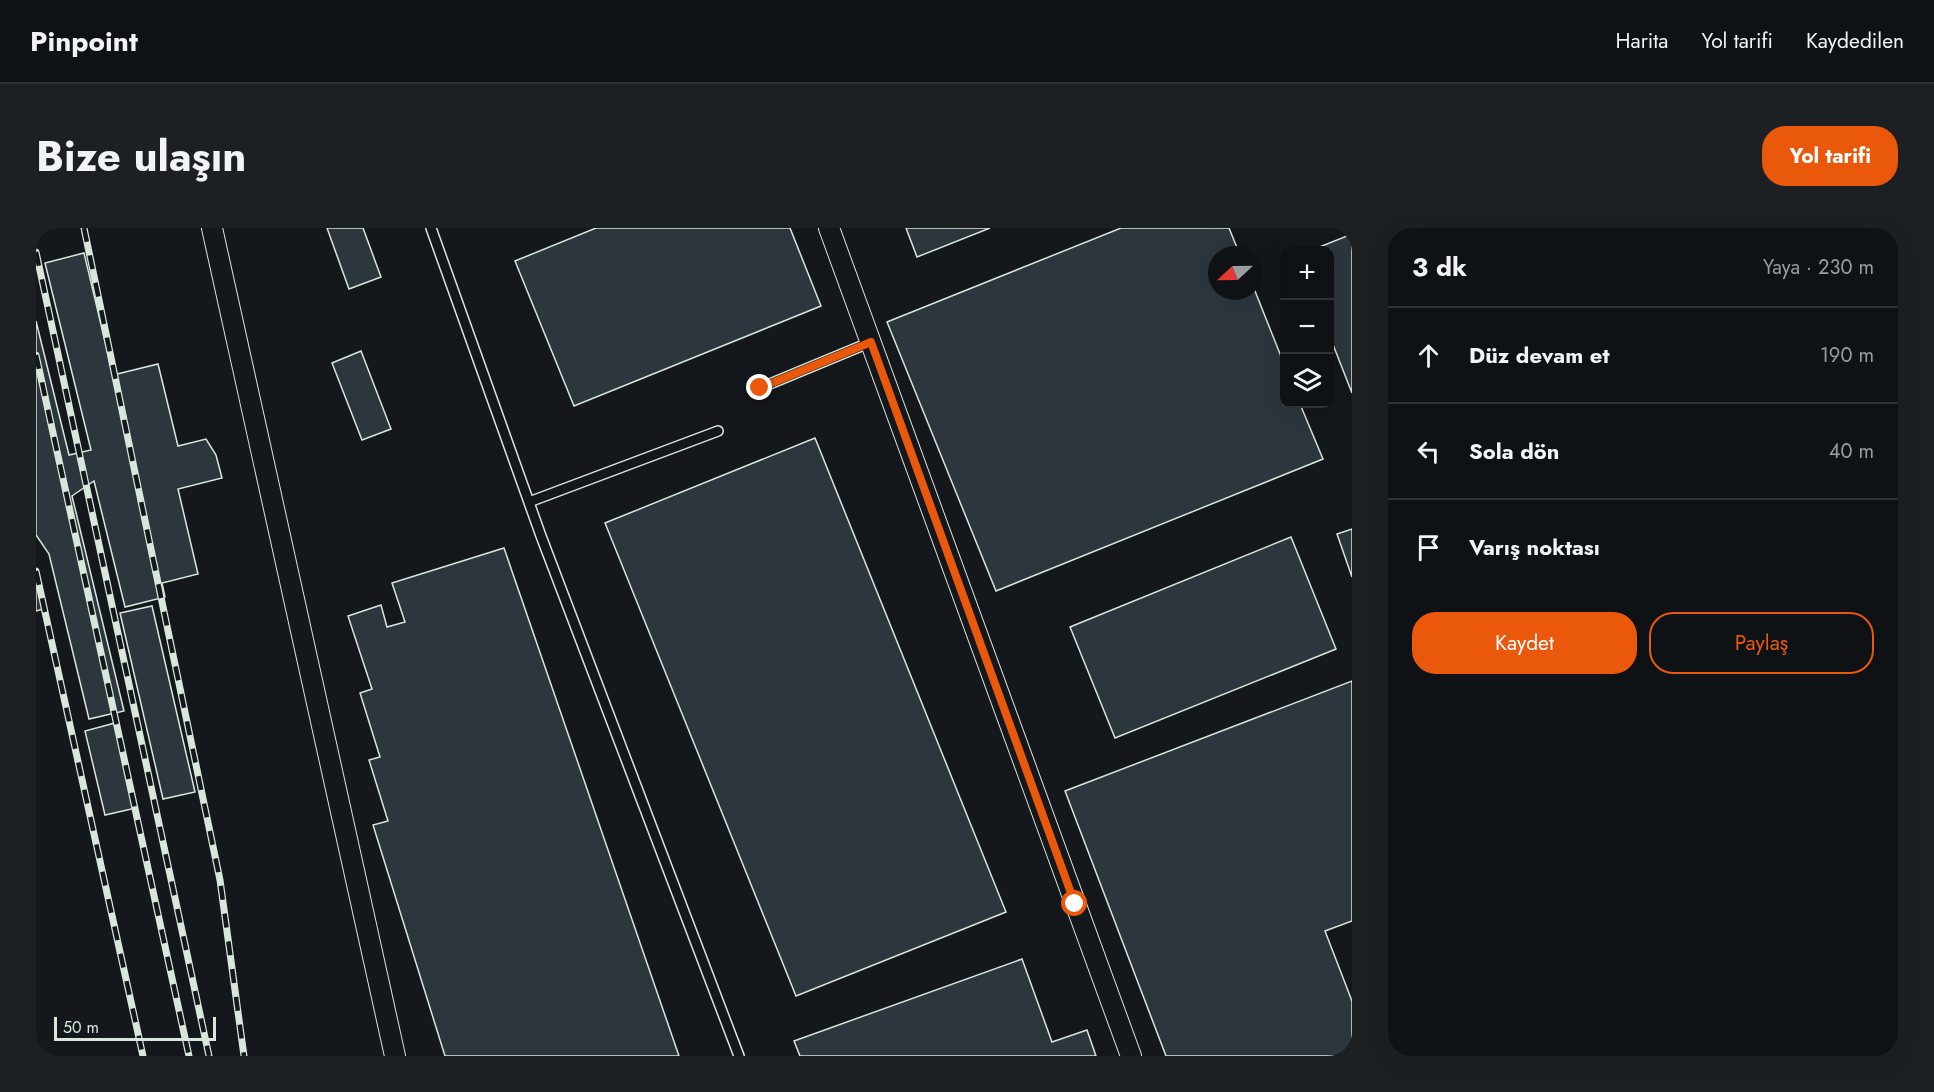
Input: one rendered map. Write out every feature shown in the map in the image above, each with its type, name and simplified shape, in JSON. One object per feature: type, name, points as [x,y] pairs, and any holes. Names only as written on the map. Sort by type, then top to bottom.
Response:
[{"type":"street","points":[[212,228],[395,1056]]},
{"type":"street","points":[[829,228],[1131,1056]]},
{"type":"lane","points":[[431,228],[529,501],[739,1056]]},
{"type":"lane","points":[[760,388],[871,342]]},
{"type":"lane","points":[[529,501],[718,431]]},
{"type":"building","points":[[327,228],[363,228],[381,277],[349,289]]},
{"type":"building","points":[[596,228],[790,228],[821,306],[574,406],[515,261]]},
{"type":"building","points":[[906,228],[990,228],[917,257]]},
{"type":"building","points":[[1121,228],[1229,228],[1236,246],[1208,246],[1208,300],[1259,300],[1280,354],[1280,408],[1302,408],[1323,459],[996,591],[887,322]]},
{"type":"building","points":[[1352,234],[1352,393],[1334,347],[1334,246],[1322,246]]},
{"type":"building","points":[[84,253],[113,375],[158,364],[178,446],[206,439],[216,455],[222,478],[178,489],[198,574],[162,583],[165,597],[125,607],[94,481],[72,496],[124,711],[89,719],[49,554],[36,535],[36,321],[69,455],[91,450],[45,263]]},
{"type":"building","points":[[361,351],[391,429],[362,440],[332,363]]},
{"type":"building","points":[[815,438],[1006,912],[796,996],[605,523]]},
{"type":"building","points":[[1352,529],[1352,577],[1337,534]]},
{"type":"building","points":[[1291,537],[1336,649],[1115,738],[1070,627]]},
{"type":"building","points":[[504,548],[679,1056],[445,1056],[373,825],[388,821],[369,760],[380,757],[360,693],[372,689],[348,616],[381,605],[387,627],[405,622],[392,583]]},
{"type":"building","points":[[36,582],[43,609],[36,611]]},
{"type":"building","points":[[152,606],[195,792],[163,799],[120,613]]},
{"type":"building","points":[[1352,681],[1352,921],[1325,931],[1352,1001],[1352,1056],[1166,1056],[1065,791]]},
{"type":"building","points":[[115,723],[136,808],[105,815],[85,731]]},
{"type":"building","points":[[1022,959],[1052,1042],[1087,1030],[1096,1056],[800,1056],[794,1041]]},
{"type":"railway","points":[[84,228],[220,880],[244,1056]]},
{"type":"railway","points":[[36,252],[209,1056]]},
{"type":"railway","points":[[36,355],[189,1056]]},
{"type":"railway","points":[[36,571],[143,1056]]},
{"type":"route","points":[[760,388],[871,342],[1075,904]]}]
